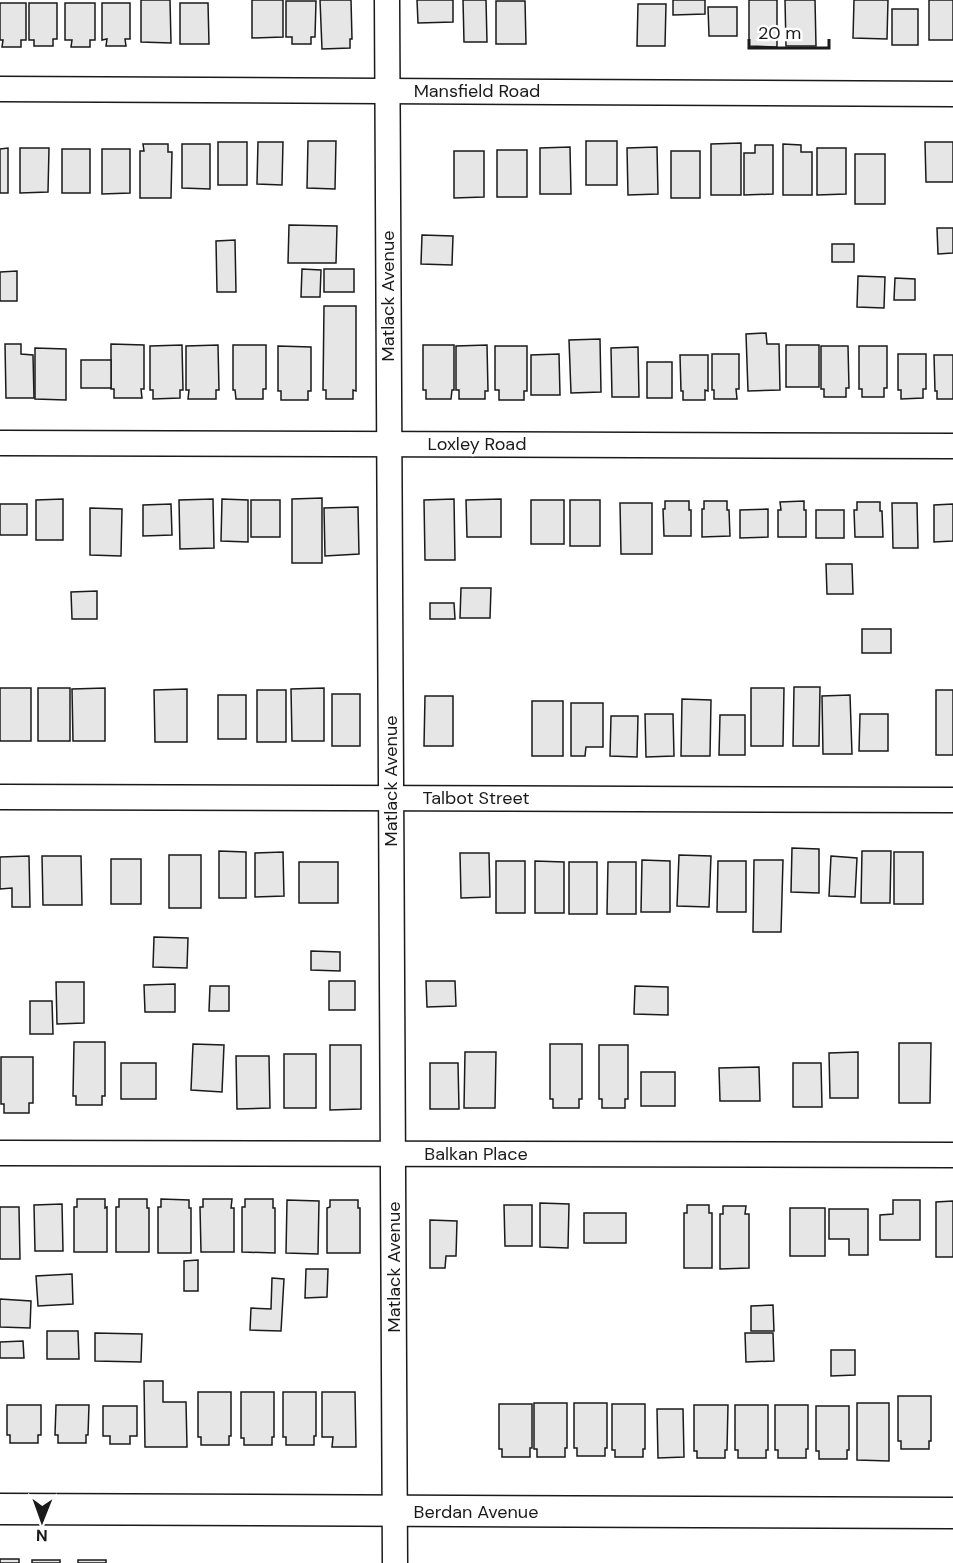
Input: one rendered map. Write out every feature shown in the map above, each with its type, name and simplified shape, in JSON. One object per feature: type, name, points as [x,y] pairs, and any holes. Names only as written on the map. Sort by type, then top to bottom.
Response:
[{"type":"street","name":"Matlack Avenue","points":[[387,0],[395,1563]]},
{"type":"street","name":"Mansfield Road","points":[[0,89],[953,94]]},
{"type":"street","name":"Loxley Road","points":[[0,443],[953,446]]},
{"type":"street","name":"Talbot Street","points":[[0,797],[953,800]]},
{"type":"street","name":"Balkan Place","points":[[0,1153],[953,1155]]},
{"type":"street","name":"Berdan Avenue","points":[[0,1509],[953,1513]]},
{"type":"building","points":[[141,0],[170,0],[171,43],[141,42]]},
{"type":"building","points":[[252,0],[283,0],[283,37],[252,38]]},
{"type":"building","points":[[320,0],[351,0],[352,39],[350,39],[350,48],[322,49]]},
{"type":"building","points":[[417,0],[453,0],[453,22],[418,23]]},
{"type":"building","points":[[463,0],[486,0],[487,42],[464,42]]},
{"type":"building","points":[[673,0],[705,0],[705,14],[673,15]]},
{"type":"building","points":[[749,0],[777,0],[777,47],[749,46]]},
{"type":"building","points":[[785,0],[815,0],[816,46],[786,46]]},
{"type":"building","points":[[854,0],[888,0],[887,39],[853,38]]},
{"type":"building","points":[[929,0],[953,0],[953,40],[929,40]]},
{"type":"building","points":[[286,1],[316,1],[315,37],[311,37],[311,44],[292,44],[292,37],[286,37]]},
{"type":"building","points":[[496,1],[525,1],[526,44],[496,44]]},
{"type":"building","points":[[0,3],[26,3],[26,40],[21,40],[21,47],[2,47]]},
{"type":"building","points":[[29,3],[57,3],[57,39],[53,39],[53,46],[34,46],[34,40],[29,40]]},
{"type":"building","points":[[65,3],[95,3],[95,40],[90,40],[90,47],[71,47],[72,40],[65,40]]},
{"type":"building","points":[[102,3],[130,3],[130,39],[125,39],[126,46],[106,46],[107,39],[102,40]]},
{"type":"building","points":[[180,3],[208,3],[209,44],[180,44]]},
{"type":"building","points":[[638,4],[666,4],[665,46],[637,46]]},
{"type":"building","points":[[708,7],[737,7],[737,36],[709,36]]},
{"type":"building","points":[[892,9],[918,9],[918,45],[892,45]]},
{"type":"building","points":[[308,141],[336,141],[335,189],[307,188]]},
{"type":"building","points":[[586,141],[617,141],[617,185],[586,185]]},
{"type":"building","points":[[218,142],[247,142],[247,185],[218,185]]},
{"type":"building","points":[[258,142],[283,142],[282,185],[257,184]]},
{"type":"building","points":[[925,142],[953,142],[953,182],[926,182]]},
{"type":"building","points":[[741,143],[741,195],[711,195],[711,144]]},
{"type":"building","points":[[143,144],[168,144],[168,152],[172,152],[171,198],[140,198],[140,151],[144,151]]},
{"type":"building","points":[[182,144],[210,144],[210,189],[182,188]]},
{"type":"building","points":[[783,144],[801,145],[801,152],[812,152],[812,195],[783,195]]},
{"type":"building","points":[[755,145],[773,145],[773,194],[744,195],[744,153],[755,153]]},
{"type":"building","points":[[570,147],[571,194],[540,194],[540,148]]},
{"type":"building","points":[[657,147],[658,194],[628,195],[627,148]]},
{"type":"building","points":[[8,148],[8,193],[0,193],[0,149]]},
{"type":"building","points":[[20,148],[49,148],[48,192],[20,193]]},
{"type":"building","points":[[817,148],[846,148],[846,194],[817,195]]},
{"type":"building","points":[[62,149],[90,149],[90,193],[62,193]]},
{"type":"building","points":[[102,149],[130,149],[130,193],[102,194]]},
{"type":"building","points":[[497,150],[527,150],[527,197],[497,197]]},
{"type":"building","points":[[454,151],[484,151],[484,197],[454,198]]},
{"type":"building","points":[[671,151],[700,151],[700,198],[671,198]]},
{"type":"building","points":[[855,154],[885,154],[885,204],[855,204]]},
{"type":"building","points":[[289,225],[337,226],[336,263],[288,263]]},
{"type":"building","points":[[937,228],[953,228],[953,253],[938,254]]},
{"type":"building","points":[[422,235],[453,236],[452,265],[421,264]]},
{"type":"building","points":[[235,240],[236,292],[217,292],[216,241]]},
{"type":"building","points":[[832,244],[854,244],[854,262],[832,262]]},
{"type":"building","points":[[302,269],[321,270],[320,297],[301,297]]},
{"type":"building","points":[[324,269],[354,269],[354,292],[324,292]]},
{"type":"building","points":[[17,271],[17,301],[0,301],[0,272]]},
{"type":"building","points":[[858,276],[885,277],[884,308],[857,307]]},
{"type":"building","points":[[895,278],[915,279],[915,300],[894,300]]},
{"type":"building","points":[[324,306],[356,306],[356,391],[353,390],[353,399],[326,399],[326,390],[323,390]]},
{"type":"building","points":[[766,333],[767,344],[779,344],[780,390],[748,391],[746,334]]},
{"type":"building","points":[[600,339],[601,392],[571,393],[569,340]]},
{"type":"building","points":[[5,344],[21,344],[21,354],[33,355],[34,398],[6,398]]},
{"type":"building","points":[[111,344],[144,345],[142,398],[114,398],[114,389],[111,389]]},
{"type":"building","points":[[182,345],[183,390],[180,390],[180,398],[153,399],[153,390],[150,390],[150,346]]},
{"type":"building","points":[[218,345],[219,390],[216,390],[216,399],[188,399],[186,346]]},
{"type":"building","points":[[233,345],[266,345],[266,389],[263,389],[263,399],[236,399],[235,390],[233,390]]},
{"type":"building","points":[[423,345],[454,345],[454,390],[452,390],[451,399],[426,399],[426,390],[423,390]]},
{"type":"building","points":[[487,345],[488,391],[485,391],[485,399],[459,399],[459,390],[456,390],[456,346]]},
{"type":"building","points":[[786,345],[819,345],[819,387],[786,387]]},
{"type":"building","points":[[278,346],[311,347],[311,391],[308,391],[308,400],[281,400],[281,391],[278,391]]},
{"type":"building","points":[[495,346],[527,346],[527,391],[524,391],[524,400],[499,400],[499,390],[495,390]]},
{"type":"building","points":[[821,346],[848,346],[849,388],[846,388],[846,397],[824,397],[824,389],[821,389]]},
{"type":"building","points":[[859,346],[887,346],[887,388],[884,388],[884,397],[862,397],[862,389],[859,389]]},
{"type":"building","points":[[638,347],[639,397],[612,397],[611,348]]},
{"type":"building","points":[[35,348],[66,349],[66,400],[35,399]]},
{"type":"building","points":[[559,354],[560,395],[531,395],[531,355]]},
{"type":"building","points":[[712,354],[739,354],[737,399],[714,399]]},
{"type":"building","points":[[898,354],[926,354],[926,389],[923,389],[923,398],[901,399],[901,390],[898,390]]},
{"type":"building","points":[[680,355],[708,355],[708,391],[705,390],[705,400],[683,400]]},
{"type":"building","points":[[934,355],[953,355],[953,399],[937,399]]},
{"type":"building","points":[[81,360],[111,360],[111,388],[81,388]]},
{"type":"building","points":[[647,362],[672,362],[672,398],[647,398]]},
{"type":"building","points":[[322,498],[322,563],[292,563],[292,499]]},
{"type":"building","points":[[63,499],[63,540],[36,540],[36,500]]},
{"type":"building","points":[[213,499],[214,548],[180,549],[179,500]]},
{"type":"building","points":[[222,499],[248,500],[248,542],[221,541]]},
{"type":"building","points":[[454,499],[455,560],[425,560],[424,500]]},
{"type":"building","points":[[501,499],[501,537],[467,537],[466,500]]},
{"type":"building","points":[[251,500],[280,500],[280,537],[251,537]]},
{"type":"building","points":[[531,500],[564,500],[564,544],[531,544]]},
{"type":"building","points":[[570,500],[600,500],[600,546],[570,546]]},
{"type":"building","points":[[665,501],[689,501],[691,536],[664,536]]},
{"type":"building","points":[[704,501],[727,501],[730,536],[702,537]]},
{"type":"building","points":[[804,501],[806,537],[778,537],[780,502]]},
{"type":"building","points":[[857,502],[880,502],[883,537],[855,537],[854,510],[857,510]]},
{"type":"building","points":[[620,503],[652,503],[652,554],[621,554]]},
{"type":"building","points":[[892,503],[917,503],[918,548],[893,548]]},
{"type":"building","points":[[0,504],[27,504],[27,535],[0,535]]},
{"type":"building","points":[[171,504],[172,535],[143,536],[143,505]]},
{"type":"building","points":[[953,504],[953,541],[934,542],[934,505]]},
{"type":"building","points":[[358,507],[359,554],[325,556],[324,508]]},
{"type":"building","points":[[90,508],[122,509],[121,556],[90,555]]},
{"type":"building","points":[[768,509],[768,537],[740,538],[740,510]]},
{"type":"building","points":[[816,510],[844,510],[844,538],[816,538]]},
{"type":"building","points":[[826,564],[852,564],[853,594],[827,594]]},
{"type":"building","points":[[461,588],[491,588],[490,618],[460,618]]},
{"type":"building","points":[[97,591],[97,619],[72,619],[71,592]]},
{"type":"building","points":[[430,603],[454,603],[455,619],[430,619]]},
{"type":"building","points":[[862,629],[891,629],[891,653],[862,653]]},
{"type":"building","points":[[794,687],[820,687],[819,746],[793,746]]},
{"type":"building","points":[[0,688],[31,688],[31,741],[0,741]]},
{"type":"building","points":[[38,688],[70,688],[70,741],[38,741]]},
{"type":"building","points":[[105,688],[105,741],[73,741],[72,689]]},
{"type":"building","points":[[324,688],[324,741],[292,741],[291,689]]},
{"type":"building","points":[[751,688],[784,688],[783,746],[751,746]]},
{"type":"building","points":[[187,689],[187,742],[155,742],[154,690]]},
{"type":"building","points":[[257,690],[286,690],[286,742],[257,742]]},
{"type":"building","points":[[936,690],[953,690],[953,755],[936,755]]},
{"type":"building","points":[[332,694],[360,694],[360,746],[332,746]]},
{"type":"building","points":[[218,695],[246,695],[246,739],[218,739]]},
{"type":"building","points":[[850,695],[852,754],[823,754],[822,696]]},
{"type":"building","points":[[425,696],[453,696],[453,746],[424,746]]},
{"type":"building","points":[[682,699],[711,700],[710,756],[681,756]]},
{"type":"building","points":[[532,701],[563,701],[563,756],[532,756]]},
{"type":"building","points":[[571,703],[603,703],[603,747],[586,747],[585,756],[571,756]]},
{"type":"building","points":[[645,714],[673,714],[674,756],[646,757]]},
{"type":"building","points":[[860,714],[888,714],[888,751],[859,751]]},
{"type":"building","points":[[720,715],[745,715],[745,755],[719,755]]},
{"type":"building","points":[[611,716],[638,716],[637,757],[610,756]]},
{"type":"building","points":[[792,848],[819,849],[819,893],[791,892]]},
{"type":"building","points":[[219,851],[246,852],[246,898],[219,898]]},
{"type":"building","points":[[862,851],[891,851],[890,903],[861,903]]},
{"type":"building","points":[[283,852],[284,896],[255,897],[255,853]]},
{"type":"building","points":[[894,852],[923,852],[923,904],[894,904]]},
{"type":"building","points":[[460,853],[489,853],[490,897],[461,898]]},
{"type":"building","points":[[169,855],[201,855],[201,908],[169,908]]},
{"type":"building","points":[[679,855],[711,856],[709,907],[677,906]]},
{"type":"building","points":[[29,856],[30,907],[12,907],[12,888],[0,889],[0,857]]},
{"type":"building","points":[[42,856],[81,856],[82,905],[43,905]]},
{"type":"building","points":[[831,856],[857,858],[855,897],[829,896]]},
{"type":"building","points":[[111,859],[141,859],[141,904],[111,904]]},
{"type":"building","points":[[642,860],[670,861],[670,912],[641,912]]},
{"type":"building","points":[[754,860],[783,860],[781,932],[753,932]]},
{"type":"building","points":[[496,861],[525,861],[525,913],[496,913]]},
{"type":"building","points":[[535,861],[564,862],[564,913],[535,913]]},
{"type":"building","points":[[718,861],[746,861],[746,912],[717,912]]},
{"type":"building","points":[[299,862],[338,862],[338,903],[299,903]]},
{"type":"building","points":[[569,862],[597,862],[597,914],[569,914]]},
{"type":"building","points":[[608,862],[636,862],[636,914],[607,914]]},
{"type":"building","points":[[154,937],[188,938],[187,968],[153,967]]},
{"type":"building","points":[[311,951],[340,952],[340,971],[311,970]]},
{"type":"building","points":[[329,981],[355,981],[355,1010],[329,1010]]},
{"type":"building","points":[[426,981],[455,981],[456,1006],[427,1007]]},
{"type":"building","points":[[56,982],[84,982],[84,1023],[57,1024]]},
{"type":"building","points":[[175,984],[175,1012],[145,1012],[144,985]]},
{"type":"building","points":[[210,986],[229,986],[229,1011],[209,1011]]},
{"type":"building","points":[[635,986],[668,987],[668,1015],[634,1014]]},
{"type":"building","points":[[30,1001],[52,1001],[53,1034],[30,1034]]},
{"type":"building","points":[[74,1042],[105,1042],[105,1096],[102,1096],[102,1105],[76,1105],[76,1096],[73,1096]]},
{"type":"building","points":[[899,1043],[931,1043],[930,1103],[899,1103]]},
{"type":"building","points":[[193,1044],[224,1045],[222,1092],[191,1090]]},
{"type":"building","points":[[550,1044],[582,1044],[582,1099],[579,1099],[579,1108],[553,1108],[553,1099],[550,1099]]},
{"type":"building","points":[[330,1045],[361,1045],[361,1109],[330,1110]]},
{"type":"building","points":[[599,1045],[628,1045],[628,1099],[625,1099],[625,1108],[602,1108],[602,1099],[599,1099]]},
{"type":"building","points":[[465,1052],[496,1052],[495,1108],[464,1108]]},
{"type":"building","points":[[858,1052],[858,1098],[830,1098],[829,1053]]},
{"type":"building","points":[[284,1054],[316,1054],[316,1108],[284,1108]]},
{"type":"building","points":[[236,1056],[269,1056],[270,1108],[237,1109]]},
{"type":"building","points":[[1,1057],[33,1057],[33,1103],[29,1103],[29,1113],[4,1113],[4,1104],[1,1104]]},
{"type":"building","points":[[121,1063],[156,1063],[156,1099],[121,1099]]},
{"type":"building","points":[[430,1063],[458,1063],[459,1109],[430,1109]]},
{"type":"building","points":[[793,1063],[821,1063],[822,1107],[793,1107]]},
{"type":"building","points":[[759,1067],[760,1101],[720,1101],[719,1068]]},
{"type":"building","points":[[641,1072],[675,1072],[675,1106],[641,1106]]},
{"type":"building","points":[[77,1199],[105,1199],[107,1252],[74,1252],[74,1207],[77,1207]]},
{"type":"building","points":[[119,1199],[147,1199],[149,1252],[116,1252],[116,1207],[119,1207]]},
{"type":"building","points":[[161,1199],[189,1200],[191,1253],[158,1253],[158,1207],[161,1207]]},
{"type":"building","points":[[203,1199],[232,1199],[234,1252],[201,1252],[200,1207],[203,1207]]},
{"type":"building","points":[[245,1199],[273,1199],[275,1253],[242,1252],[242,1207],[245,1207]]},
{"type":"building","points":[[287,1200],[319,1201],[318,1254],[286,1253]]},
{"type":"building","points":[[330,1200],[358,1200],[360,1253],[327,1253],[327,1208],[330,1207]]},
{"type":"building","points":[[893,1200],[920,1200],[920,1240],[880,1240],[880,1215],[893,1214]]},
{"type":"building","points":[[953,1201],[953,1257],[936,1257],[936,1202]]},
{"type":"building","points":[[540,1203],[569,1204],[568,1248],[540,1247]]},
{"type":"building","points":[[62,1204],[63,1251],[35,1251],[34,1205]]},
{"type":"building","points":[[504,1205],[532,1205],[532,1246],[505,1246]]},
{"type":"building","points":[[687,1205],[709,1205],[709,1213],[712,1213],[712,1268],[684,1268],[684,1213],[687,1213]]},
{"type":"building","points":[[723,1206],[746,1206],[745,1214],[749,1214],[749,1268],[720,1269],[720,1214],[723,1214]]},
{"type":"building","points":[[0,1207],[19,1207],[20,1259],[0,1259]]},
{"type":"building","points":[[790,1208],[825,1208],[825,1256],[790,1256]]},
{"type":"building","points":[[829,1209],[868,1209],[868,1255],[849,1255],[849,1239],[829,1239]]},
{"type":"building","points":[[584,1213],[626,1213],[626,1243],[584,1243]]},
{"type":"building","points":[[430,1220],[457,1221],[456,1256],[446,1256],[445,1268],[430,1268]]},
{"type":"building","points":[[198,1260],[198,1291],[184,1291],[184,1261]]},
{"type":"building","points":[[306,1269],[328,1269],[327,1297],[305,1298]]},
{"type":"building","points":[[72,1274],[73,1304],[38,1306],[36,1276]]},
{"type":"building","points":[[272,1278],[284,1279],[281,1331],[250,1330],[251,1308],[271,1309]]},
{"type":"building","points":[[0,1299],[31,1301],[30,1328],[0,1327]]},
{"type":"building","points":[[773,1305],[774,1331],[751,1331],[751,1306]]},
{"type":"building","points":[[47,1331],[78,1331],[79,1359],[47,1359]]},
{"type":"building","points":[[95,1333],[142,1334],[141,1362],[95,1361]]},
{"type":"building","points":[[745,1333],[773,1333],[774,1361],[746,1362]]},
{"type":"building","points":[[23,1341],[24,1358],[0,1358],[0,1342]]},
{"type":"building","points":[[831,1350],[855,1350],[855,1375],[831,1376]]},
{"type":"building","points":[[144,1381],[163,1381],[163,1402],[186,1402],[187,1447],[145,1447]]},
{"type":"building","points":[[198,1392],[231,1392],[229,1445],[201,1445],[201,1437],[198,1437]]},
{"type":"building","points":[[241,1392],[274,1392],[272,1445],[244,1445],[244,1438],[241,1438]]},
{"type":"building","points":[[283,1392],[316,1392],[314,1445],[286,1445],[286,1437],[283,1437]]},
{"type":"building","points":[[322,1392],[355,1392],[356,1447],[332,1447],[333,1437],[322,1437]]},
{"type":"building","points":[[898,1396],[931,1396],[929,1449],[901,1449],[901,1441],[898,1441]]},
{"type":"building","points":[[534,1403],[567,1403],[565,1457],[537,1457],[537,1449],[534,1449]]},
{"type":"building","points":[[574,1403],[607,1403],[605,1456],[577,1456],[577,1448],[574,1448]]},
{"type":"building","points":[[857,1403],[889,1403],[889,1461],[857,1460]]},
{"type":"building","points":[[499,1404],[532,1404],[530,1457],[502,1457],[502,1449],[499,1449]]},
{"type":"building","points":[[612,1404],[645,1404],[643,1457],[615,1457],[615,1450],[612,1450]]},
{"type":"building","points":[[7,1405],[41,1405],[41,1435],[38,1435],[38,1443],[10,1443],[10,1435],[7,1435]]},
{"type":"building","points":[[56,1405],[89,1405],[86,1443],[58,1443],[58,1435],[55,1435]]},
{"type":"building","points":[[694,1405],[728,1405],[725,1458],[697,1458],[697,1451],[694,1451]]},
{"type":"building","points":[[735,1405],[768,1405],[766,1458],[738,1458],[738,1450],[735,1450]]},
{"type":"building","points":[[775,1405],[808,1405],[806,1458],[778,1458],[778,1450],[775,1450]]},
{"type":"building","points":[[103,1406],[137,1406],[137,1436],[130,1436],[130,1444],[110,1444],[110,1436],[103,1436]]},
{"type":"building","points":[[816,1406],[849,1406],[847,1459],[819,1459],[819,1451],[816,1451]]},
{"type":"building","points":[[657,1409],[683,1409],[684,1457],[658,1458]]},
{"type":"building","points":[[0,1559],[19,1559],[19,1563],[0,1563]]},
{"type":"building","points":[[32,1560],[60,1560],[60,1563],[32,1563]]},
{"type":"building","points":[[78,1560],[106,1560],[106,1563],[78,1563]]}]
